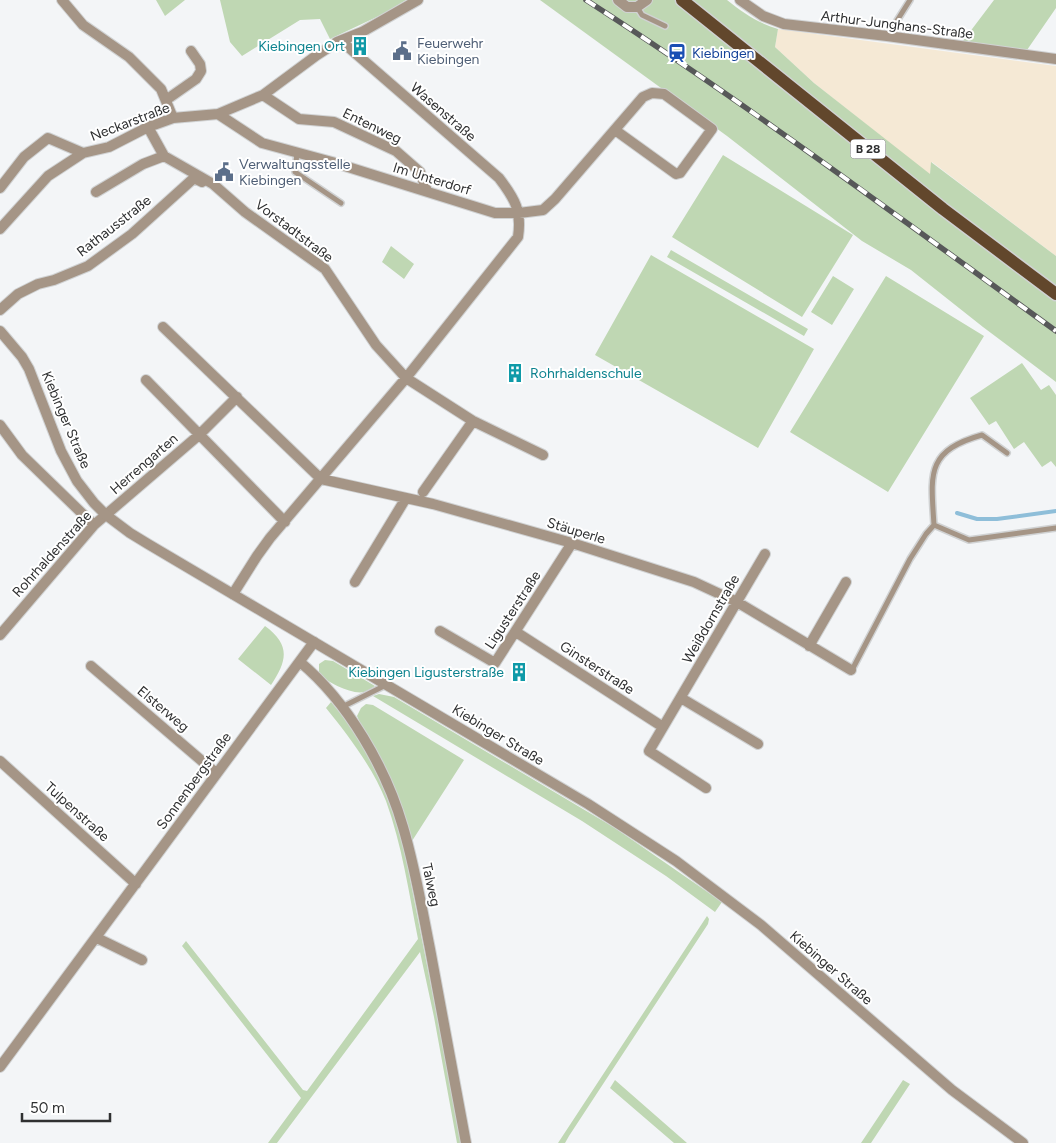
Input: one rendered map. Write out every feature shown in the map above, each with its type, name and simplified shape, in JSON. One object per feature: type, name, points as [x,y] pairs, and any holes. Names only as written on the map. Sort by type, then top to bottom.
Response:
[{"type":"main road","name":"B 28","points":[[682,0],[943,210],[1056,294]]},
{"type":"street","points":[[62,0],[82,26],[129,57],[161,89],[173,118]]},
{"type":"street","name":"Neckarstraße","points":[[0,228],[48,176],[83,153],[109,146],[148,126],[173,118],[218,114],[263,95],[337,42],[362,32],[418,0]]},
{"type":"street","points":[[618,0],[627,7],[637,8],[647,0]]},
{"type":"street","name":"Arthur-Junghans-Straße","points":[[740,0],[763,16],[784,24],[1056,59]]},
{"type":"street","name":"Wasenstraße","points":[[337,42],[347,46],[499,178],[510,192],[519,213]]},
{"type":"street","name":"Neckarstraße","points":[[166,100],[196,79],[201,71],[200,64],[190,50]]},
{"type":"street","name":"Im Unterdorf","points":[[218,114],[256,141],[298,152],[495,213],[543,210],[555,199],[615,130],[643,98],[652,93],[664,94],[712,129],[680,173],[676,174],[615,130]]},
{"type":"street","name":"Entenweg","points":[[263,95],[299,119],[334,122],[396,151],[420,172],[427,192]]},
{"type":"street","points":[[96,192],[136,168],[164,156],[148,126]]},
{"type":"street","points":[[0,188],[24,157],[48,138],[83,153]]},
{"type":"street","name":"Vorstadtstraße","points":[[164,156],[212,184],[245,212],[325,269],[376,346],[406,378],[473,421],[543,455]]},
{"type":"street","name":"Rathausstraße","points":[[0,310],[18,294],[38,284],[54,280],[88,266],[132,234],[194,178],[207,186],[212,184]]},
{"type":"street","points":[[233,594],[257,556],[406,378],[518,237],[519,213]]},
{"type":"street","points":[[163,326],[321,478]]},
{"type":"street","name":"Kiebinger Straße","points":[[0,331],[22,357],[29,369],[69,468],[84,492],[106,515],[130,533],[613,820],[694,874],[767,930],[920,1063],[985,1116],[1023,1143]]},
{"type":"street","name":"Herrengarten","points":[[146,380],[285,522]]},
{"type":"street","name":"Herrengarten","points":[[106,515],[199,434],[237,397]]},
{"type":"street","points":[[423,492],[473,421]]},
{"type":"street","points":[[0,425],[22,455],[94,525]]},
{"type":"street","name":"Stäuperle","points":[[321,478],[406,498],[572,543],[694,582],[737,602],[851,670]]},
{"type":"street","points":[[355,582],[406,498]]},
{"type":"street","name":"Rohrhaldenstraße","points":[[0,635],[94,525],[106,515]]},
{"type":"street","name":"Ligusterstraße","points":[[440,630],[495,663],[572,543]]},
{"type":"street","name":"Weißdornstraße","points":[[706,788],[649,750],[765,554]]},
{"type":"street","points":[[809,646],[846,582]]},
{"type":"street","name":"Ginsterstraße","points":[[516,632],[663,727]]},
{"type":"street","name":"Sonnenbergstraße","points":[[0,1067],[314,642]]},
{"type":"street","name":"Talweg","points":[[300,662],[312,672],[342,707],[379,765],[404,827],[433,966],[466,1143]]},
{"type":"street","name":"Elsterweg","points":[[91,666],[216,773]]},
{"type":"street","points":[[681,698],[758,744]]},
{"type":"street","name":"Tulpenstraße","points":[[0,761],[136,884]]},
{"type":"street","points":[[97,938],[142,960]]},
{"type":"lane","points":[[887,36],[910,0]]},
{"type":"lane","points":[[637,8],[642,15],[665,26]]},
{"type":"lane","points":[[298,152],[296,172],[341,203]]},
{"type":"lane","points":[[851,670],[910,559],[926,534],[934,526],[931,481],[935,465],[942,455],[969,439],[982,435],[1008,453]]},
{"type":"lane","points":[[934,526],[969,540],[1056,528]]},
{"type":"lane","points":[[342,707],[386,685]]},
{"type":"shaded area","points":[[778,29],[1056,66],[1056,256],[932,162],[930,175],[814,83],[775,47]]},
{"type":"green space","points":[[156,0],[185,0],[165,16]]},
{"type":"green space","points":[[220,0],[406,0],[383,14],[330,39],[320,19],[300,20],[242,56],[230,42]]},
{"type":"green space","points":[[540,0],[727,0],[751,17],[778,29],[775,47],[814,83],[930,174],[931,162],[1056,256],[1056,382],[911,270],[862,241],[727,136]]},
{"type":"green space","points":[[994,0],[1056,0],[1056,8],[1027,50],[963,41]]},
{"type":"green space","points":[[723,155],[853,235],[802,317],[672,237]]},
{"type":"green space","points":[[391,246],[414,264],[404,279],[382,262]]},
{"type":"green space","points":[[671,250],[808,329],[804,336],[667,257]]},
{"type":"green space","points":[[651,255],[814,349],[758,448],[595,355]]},
{"type":"green space","points":[[833,276],[854,289],[832,325],[811,312]]},
{"type":"green space","points":[[886,276],[984,336],[888,492],[790,432]]},
{"type":"green space","points":[[1022,363],[1041,390],[1049,385],[1056,395],[1056,467],[1051,461],[1042,467],[1024,442],[1014,449],[996,421],[989,425],[970,398]]},
{"type":"green space","points":[[265,626],[279,640],[284,654],[283,661],[271,685],[238,659]]},
{"type":"green space","points":[[325,660],[333,661],[375,686],[367,691],[353,692],[328,681],[319,674],[319,664]]},
{"type":"green space","points":[[379,694],[394,697],[615,828],[722,902],[715,912],[666,876],[582,821],[373,696]]},
{"type":"green space","points":[[331,702],[344,718],[365,751],[383,787],[403,843],[462,1143],[457,1143],[420,952],[277,1143],[268,1143],[301,1098],[182,946],[186,941],[303,1090],[307,1091],[418,939],[401,852],[386,801],[367,764],[326,708]]},
{"type":"green space","points":[[366,704],[373,705],[464,760],[412,841],[357,716],[361,708]]},
{"type":"green space","points":[[707,916],[709,919],[708,924],[565,1143],[558,1143]]},
{"type":"green space","points":[[615,1080],[687,1143],[674,1143],[610,1088]]},
{"type":"green space","points":[[903,1080],[910,1084],[871,1143],[861,1143]]},
{"type":"waterway","points":[[957,513],[977,519],[997,519],[1056,511]]},
{"type":"railway","points":[[586,0],[765,121],[1056,331]]},
{"type":"place","name":"Kiebingen Ort","points":[[360,46]]},
{"type":"place","name":"Feuerwehr Kiebingen","points":[[402,51]]},
{"type":"place","name":"Kiebingen","points":[[677,53]]},
{"type":"place","name":"Verwaltungsstelle Kiebingen","points":[[224,172]]},
{"type":"place","name":"Rohrhaldenschule","points":[[515,373]]},
{"type":"place","name":"Kiebingen Ligusterstraße","points":[[519,672]]}]
